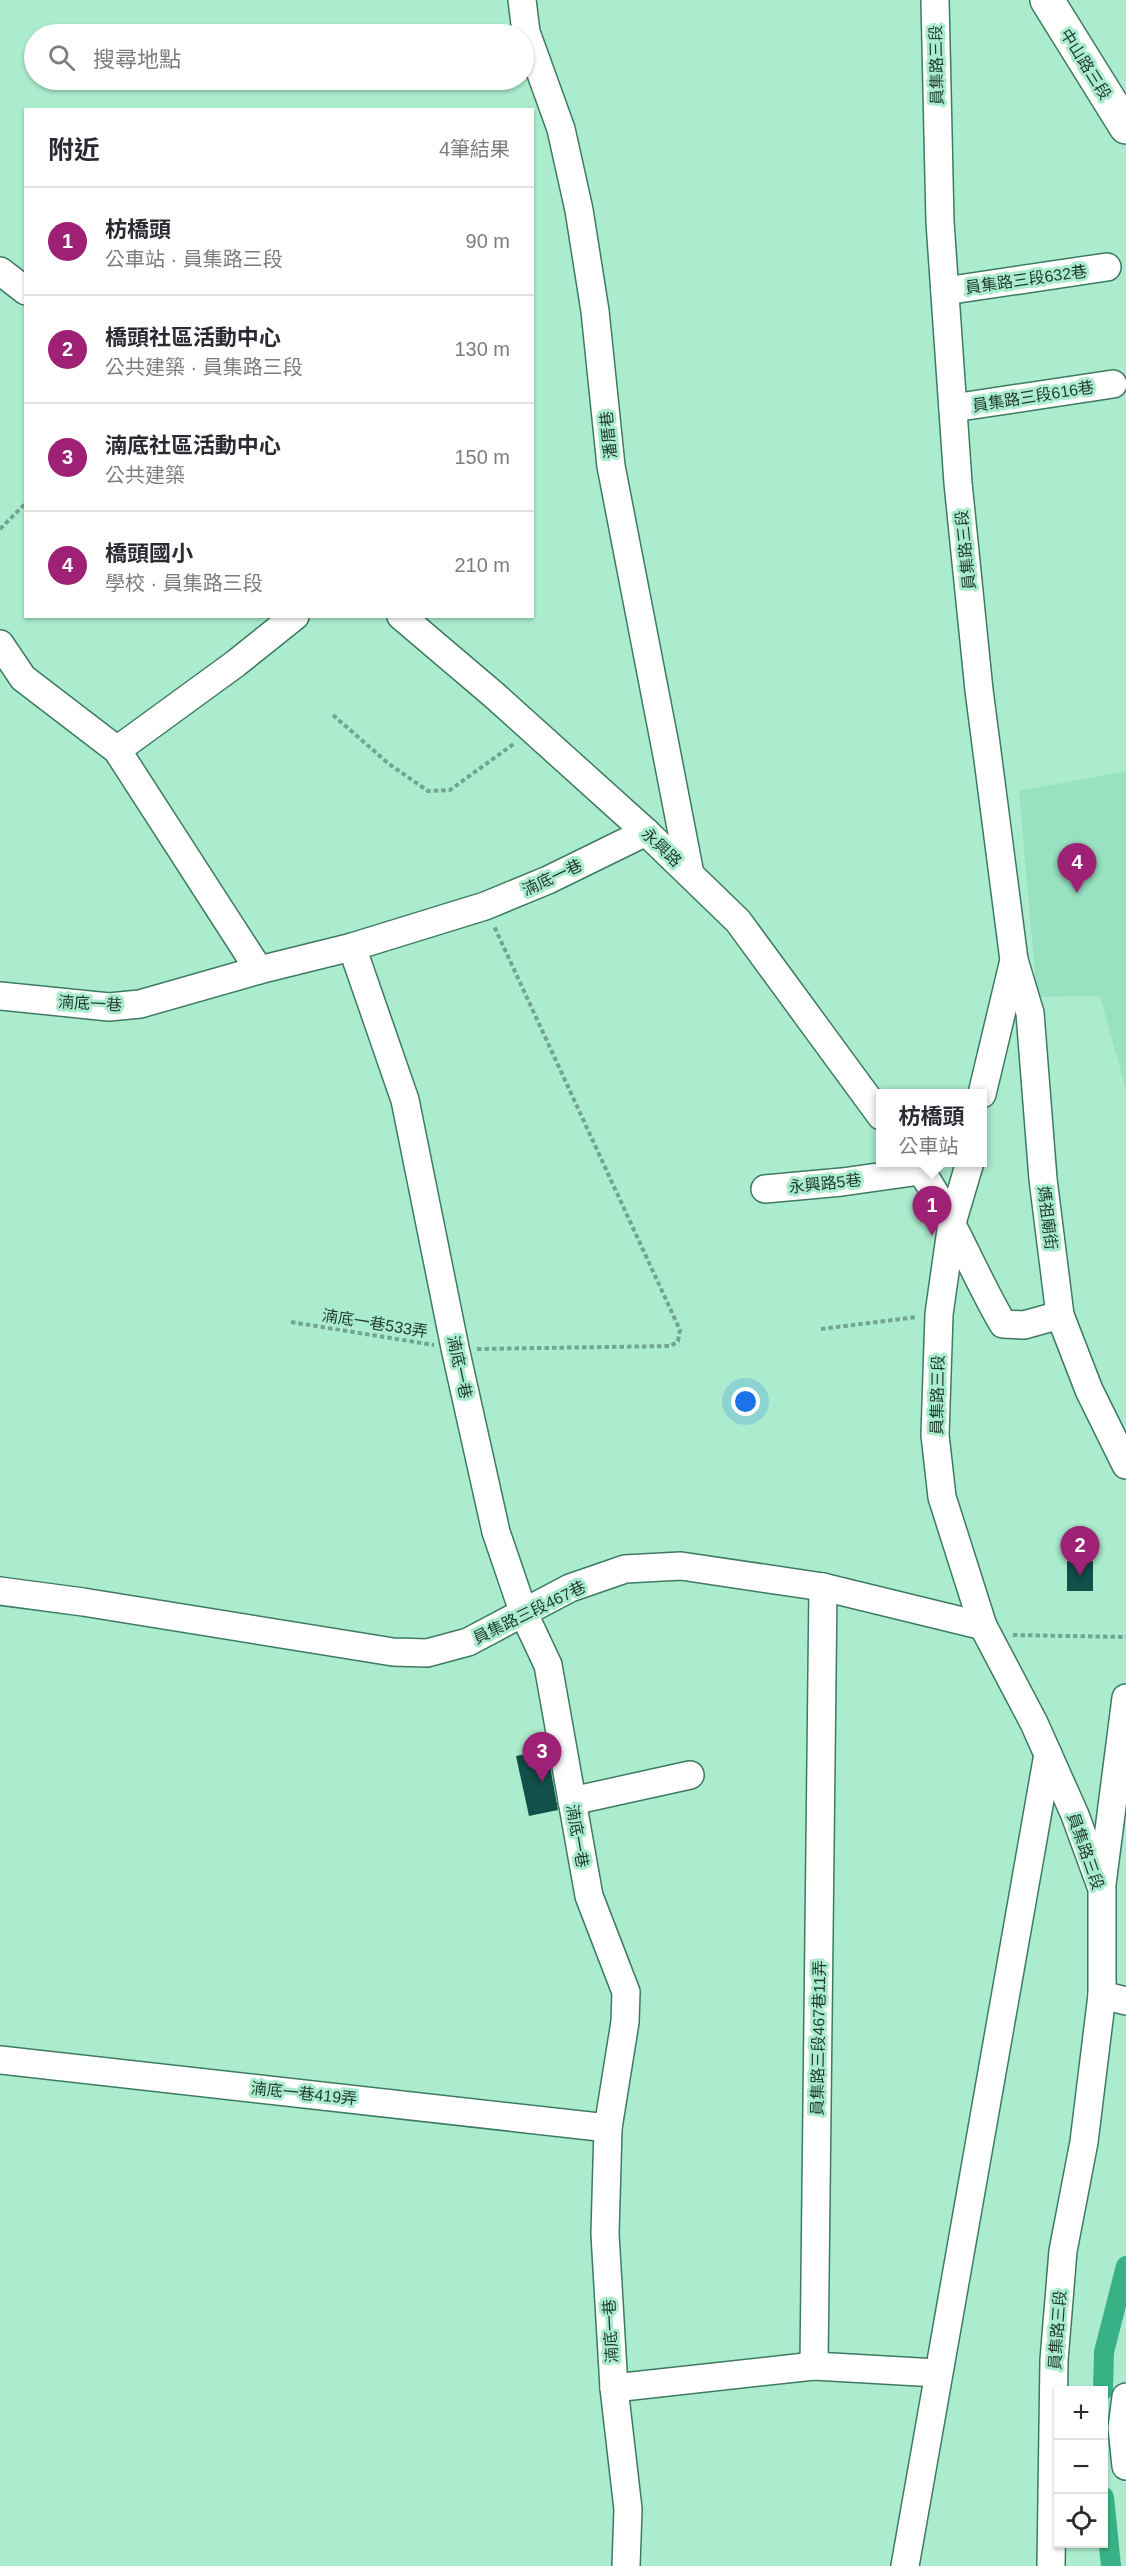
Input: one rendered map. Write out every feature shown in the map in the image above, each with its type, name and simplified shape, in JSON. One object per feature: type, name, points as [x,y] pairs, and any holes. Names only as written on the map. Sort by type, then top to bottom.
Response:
[{"type":"main road","name":"中山路三段","points":[[1047,0],[1126,127]]},
{"type":"street","name":"潘厝巷","points":[[522,0],[525,24]]},
{"type":"street","name":"員集路三段","points":[[934,0],[940,222],[958,483],[979,690],[1014,960],[983,1089]]},
{"type":"street","name":"潘厝巷","points":[[534,54],[561,129],[579,210],[595,311],[611,466],[690,873]]},
{"type":"street","name":"員集路三段632巷","points":[[945,291],[1107,267]]},
{"type":"street","points":[[0,271],[24,289]]},
{"type":"street","name":"員集路三段616巷","points":[[953,408],[1113,384]]},
{"type":"street","points":[[117,750],[292,618]]},
{"type":"street","name":"永興路","points":[[403,618],[646,832],[738,921],[876,1109]]},
{"type":"street","points":[[0,644],[23,678],[117,750],[259,970]]},
{"type":"street","name":"湳底一巷","points":[[0,996],[109,1008],[140,1004],[259,970],[352,947],[485,906],[548,880],[646,832]]},
{"type":"street","name":"湳底一巷","points":[[352,947],[405,1100],[455,1348],[496,1532],[524,1614],[548,1665],[589,1896],[626,1992],[625,2022],[608,2128],[605,2234],[614,2388],[628,2509],[626,2566]]},
{"type":"street","name":"媽祖廟街","points":[[1014,960],[1030,1013],[1043,1179],[1060,1315],[1089,1390],[1125,1461]]},
{"type":"street","points":[[917,1167],[934,1189],[980,1283],[1003,1324],[1024,1325],[1060,1315]]},
{"type":"street","name":"永興路5巷","points":[[765,1189],[842,1182],[917,1167]]},
{"type":"street","name":"員集路三段","points":[[969,1167],[952,1223],[939,1314],[935,1435],[942,1497],[983,1626],[1048,1754],[1075,1815],[1102,1888],[1114,1998],[1063,2252],[1054,2360],[1051,2566]]},
{"type":"street","name":"員集路三段467巷","points":[[0,1591],[83,1602],[393,1652],[427,1653],[468,1642],[570,1588],[625,1569],[681,1566],[823,1587],[983,1626]]},
{"type":"street","name":"員集路三段467巷11弄","points":[[814,2366],[823,1587]]},
{"type":"street","points":[[1102,1888],[1126,1698]]},
{"type":"street","points":[[905,2566],[937,2373],[1048,1754]]},
{"type":"street","points":[[572,1801],[690,1775]]},
{"type":"street","name":"湳底一巷419弄","points":[[0,2060],[608,2128]]},
{"type":"street","points":[[614,2388],[814,2366],[937,2373]]},
{"type":"street","points":[[1126,2397],[1122,2428],[1126,2466]]},
{"type":"path","points":[[0,529],[24,504]]},
{"type":"path","points":[[333,715],[389,764],[428,791],[450,790],[533,730]]},
{"type":"path","name":"湳底一巷533弄","points":[[291,1322],[455,1348],[671,1346],[678,1341],[680,1330],[485,906]]},
{"type":"path","points":[[821,1329],[939,1314]]},
{"type":"path","points":[[983,1626],[1002,1635],[1126,1637]]},
{"type":"shaded area","points":[[1126,771],[1126,1090],[1100,996],[1037,997],[1019,791]]},
{"type":"building","points":[[1067,1561],[1093,1561],[1093,1591],[1067,1591]]},
{"type":"building","points":[[547,1749],[558,1810],[529,1816],[516,1756]]},
{"type":"waterway","points":[[1103,2386],[1104,2352],[1126,2266]]},
{"type":"waterway","points":[[1108,2536],[1111,2566]]},
{"type":"place","name":"橋頭國小","points":[[1077,893]]},
{"type":"place","name":"枋橋頭","points":[[932,1236]]},
{"type":"place","name":"橋頭社區活動中心","points":[[1080,1576]]},
{"type":"place","name":"湳底社區活動中心","points":[[542,1782]]}]
